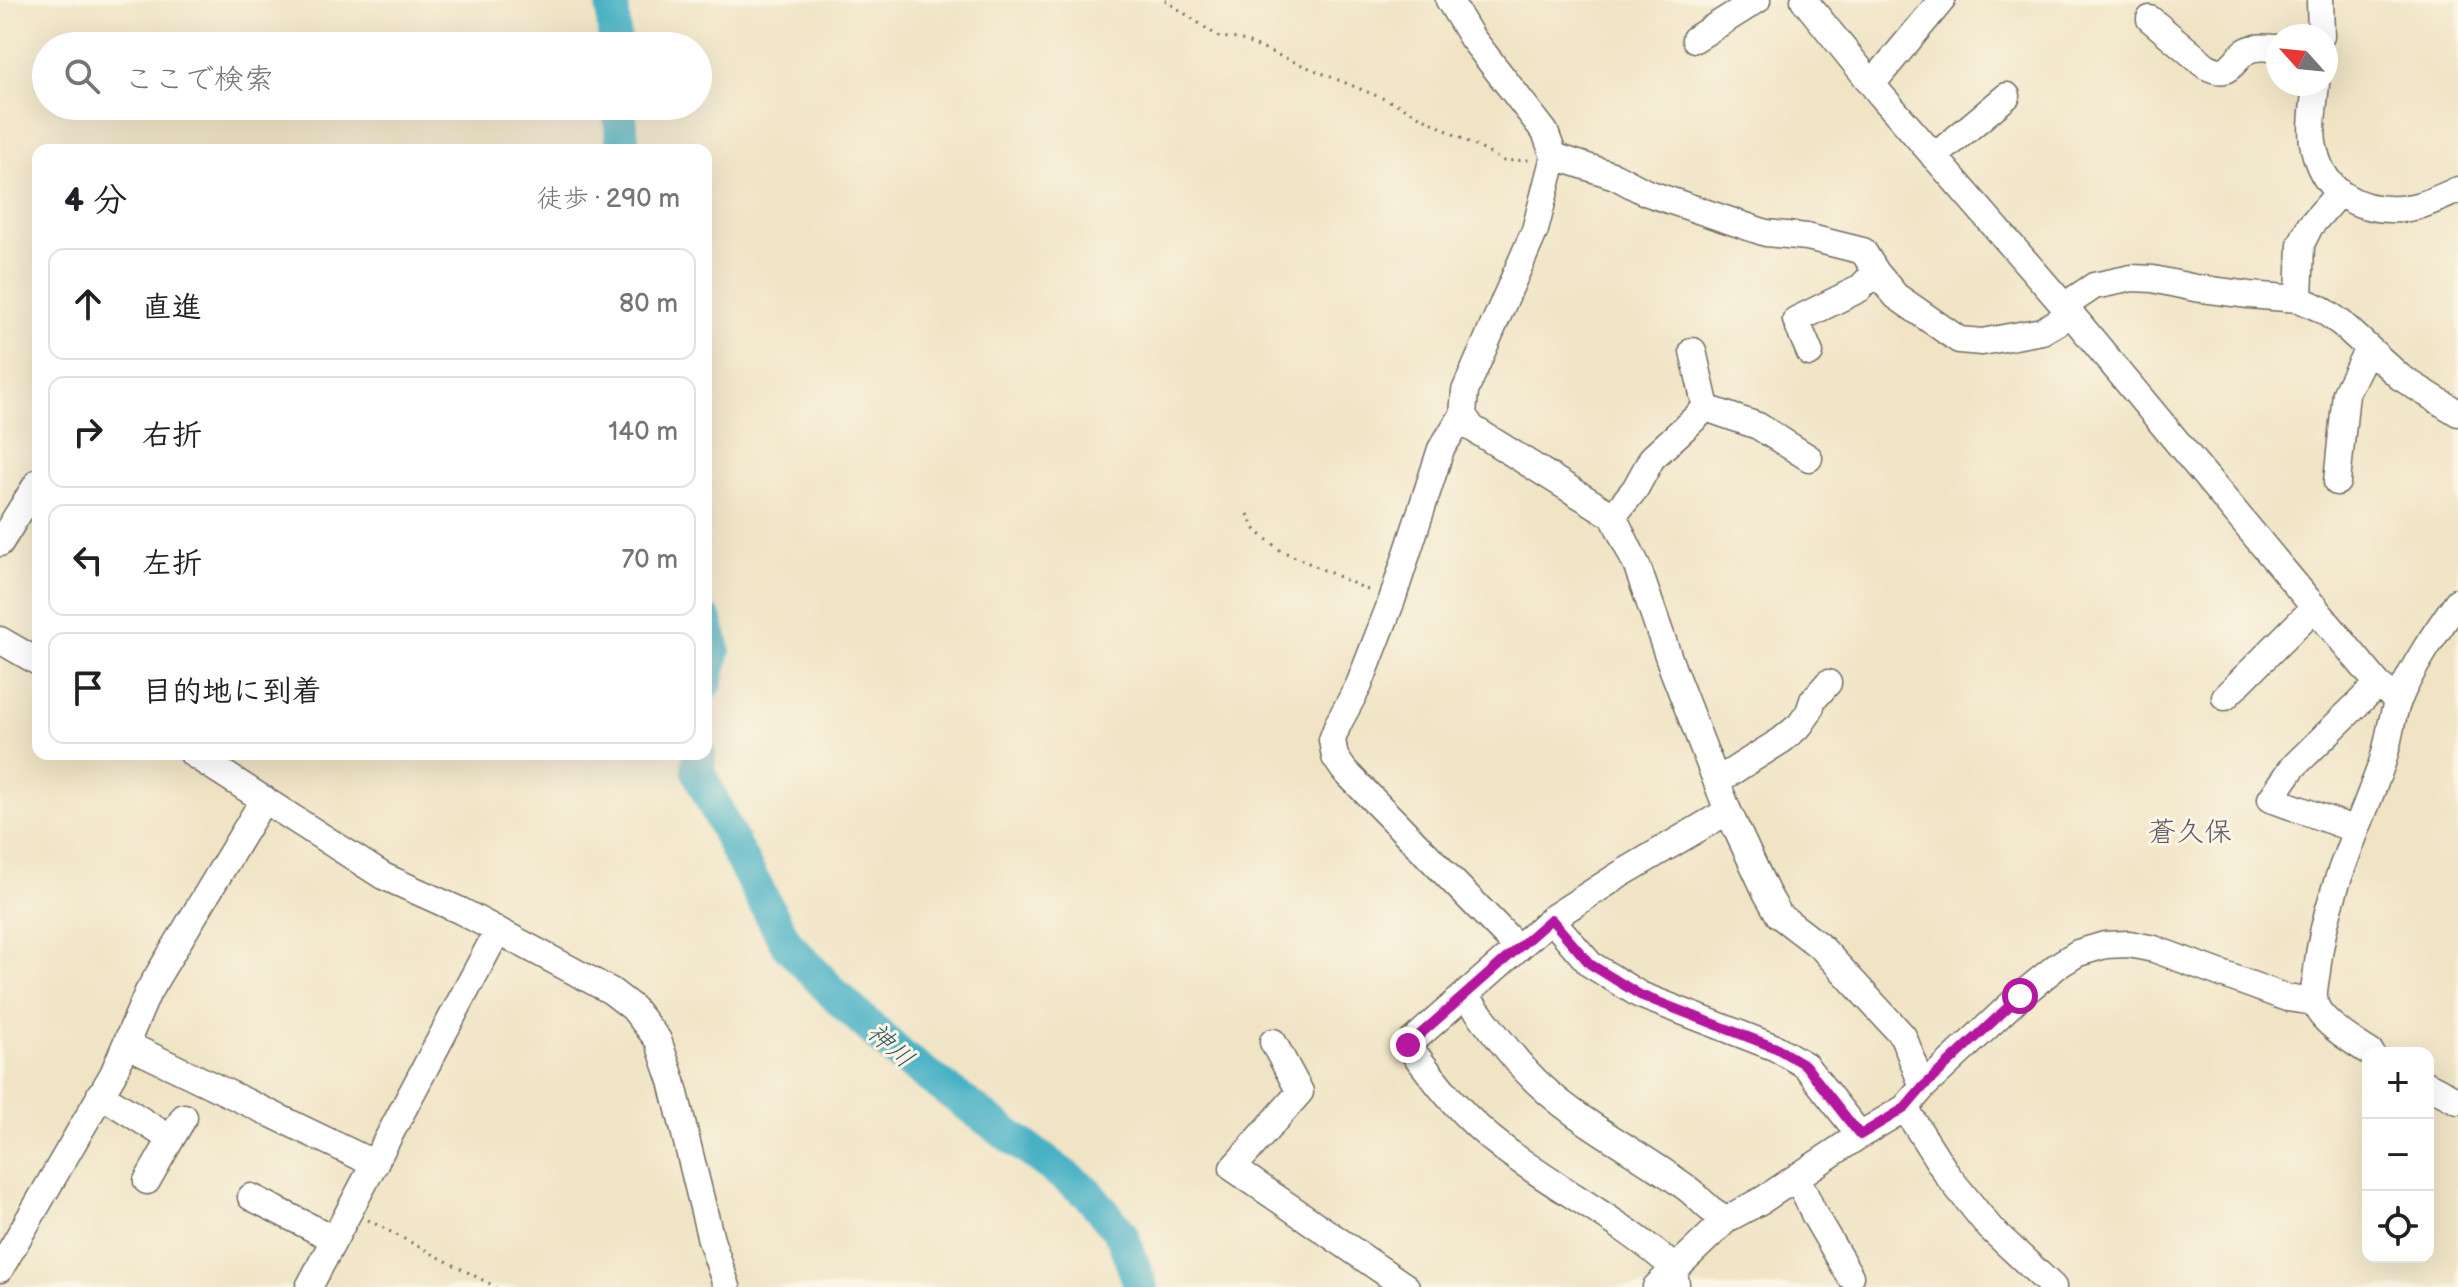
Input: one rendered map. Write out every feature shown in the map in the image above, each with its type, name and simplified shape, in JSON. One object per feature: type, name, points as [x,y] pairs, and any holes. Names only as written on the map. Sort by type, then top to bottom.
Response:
[{"type":"street","points":[[1449,0],[1472,38],[1545,132],[1554,156],[1535,230],[1465,391],[1463,415],[1441,449],[1392,600],[1359,685],[1332,740],[1335,757],[1344,770],[1518,948]]},
{"type":"street","points":[[1695,39],[1757,0]]},
{"type":"street","points":[[1804,0],[2388,693],[2382,763],[2356,830],[2323,935],[2314,1002],[2323,1016],[2347,1039],[2362,1048]]},
{"type":"street","points":[[1872,84],[1942,0]]},
{"type":"street","points":[[2320,0],[2321,24]]},
{"type":"street","points":[[2150,19],[2215,71],[2229,69],[2245,53],[2256,48],[2266,48]]},
{"type":"street","points":[[1934,157],[2007,96]]},
{"type":"street","points":[[2316,96],[2314,150],[2324,178],[2338,194],[2372,207],[2400,209],[2426,204],[2458,190]]},
{"type":"street","points":[[1554,156],[1752,229],[1807,237],[1863,251],[1896,296],[1959,340],[1982,342],[2042,331],[2094,286],[2132,278],[2299,299],[2341,323],[2400,377],[2458,413]]},
{"type":"street","points":[[2299,299],[2301,244],[2310,226],[2338,194]]},
{"type":"street","points":[[1810,353],[1796,320],[1859,289],[1876,272]]},
{"type":"street","points":[[2337,482],[2346,393],[2368,348]]},
{"type":"street","points":[[1693,351],[1706,408]]},
{"type":"street","points":[[1613,516],[1635,489],[1652,458],[1706,408]]},
{"type":"street","points":[[1706,408],[1758,426],[1809,458]]},
{"type":"street","points":[[1463,415],[1472,428],[1613,516],[1637,566],[1673,670],[1728,811],[1779,915],[1822,948],[1903,1036],[1923,1087]]},
{"type":"street","points":[[0,543],[32,492]]},
{"type":"street","points":[[2356,830],[2271,799],[2293,767],[2388,693],[2458,601]]},
{"type":"street","points":[[2225,697],[2315,607]]},
{"type":"street","points":[[0,640],[32,659]]},
{"type":"street","points":[[1717,781],[1800,725],[1813,700],[1828,683]]},
{"type":"street","points":[[202,760],[383,876],[461,911],[611,991],[633,1008],[653,1032],[672,1081],[711,1240],[727,1287]]},
{"type":"street","points":[[0,1269],[113,1074],[148,992],[264,799]]},
{"type":"street","points":[[1728,811],[1551,919],[1408,1045],[1454,1106],[1504,1149],[1644,1241],[1669,1281],[1727,1219],[1764,1199],[1905,1108],[1972,1040],[2057,966],[2078,953],[2105,945],[2129,944],[2154,949],[2287,998],[2314,1002]]},
{"type":"street","points":[[1551,919],[1590,964],[1640,995],[1776,1048],[1805,1065],[1860,1135]]},
{"type":"street","points":[[309,1287],[497,932]]},
{"type":"street","points":[[1465,995],[1527,1072],[1563,1104],[1686,1187],[1708,1210],[1727,1219]]},
{"type":"street","points":[[1273,1042],[1300,1092],[1233,1168],[1406,1287]]},
{"type":"street","points":[[126,1044],[375,1164]]},
{"type":"street","points":[[2434,1088],[2458,1101]]},
{"type":"street","points":[[100,1094],[177,1128],[147,1181]]},
{"type":"street","points":[[1905,1108],[1948,1176],[1990,1228],[2053,1287]]},
{"type":"street","points":[[1797,1177],[1815,1216],[1850,1276]]},
{"type":"street","points":[[251,1197],[334,1239]]},
{"type":"path","points":[[1165,0],[1219,37],[1239,39],[1399,105],[1504,161],[1554,156]]},
{"type":"path","points":[[1248,514],[1256,531],[1280,550],[1392,600]]},
{"type":"path","points":[[351,1210],[496,1287]]},
{"type":"waterway","name":"神川","points":[[612,0],[614,32]]},
{"type":"waterway","name":"神川","points":[[620,120],[622,144]]},
{"type":"waterway","name":"神川","points":[[712,643],[712,658]]},
{"type":"waterway","name":"神川","points":[[699,760],[698,771],[787,944],[834,994],[901,1056],[1088,1193],[1122,1235],[1141,1287]]},
{"type":"district","name":"蒼久保","points":[[2190,831]]},
{"type":"route","points":[[1408,1045],[1551,919],[1590,964],[1640,995],[1776,1048],[1805,1065],[1860,1135],[1905,1108],[1923,1087],[2020,996]]}]
